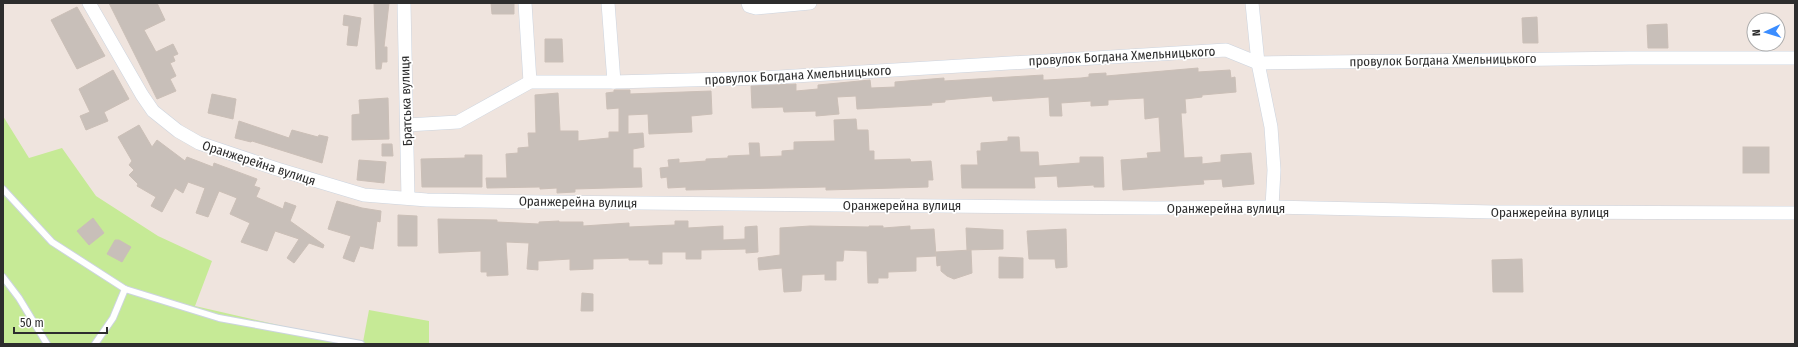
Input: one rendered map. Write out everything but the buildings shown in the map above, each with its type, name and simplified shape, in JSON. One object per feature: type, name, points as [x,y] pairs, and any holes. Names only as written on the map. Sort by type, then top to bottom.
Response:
[{"type":"street","name":"Оранжерейна вулиця","points":[[89,3],[142,95],[153,111],[178,131],[199,143],[336,188],[364,195],[535,202],[1156,208],[1272,207],[1494,212],[1795,213]]},
{"type":"street","name":"Братська вулиця","points":[[404,3],[408,198]]},
{"type":"street","points":[[525,3],[530,82]]},
{"type":"street","points":[[608,3],[614,82]]},
{"type":"street","points":[[748,3],[749,6],[756,8],[810,3]]},
{"type":"street","points":[[1252,3],[1258,63],[1271,127],[1274,170],[1272,207]]},
{"type":"street","name":"провулок Богдана Хмельницького","points":[[406,125],[458,122],[530,82],[614,82],[762,78],[1226,50],[1258,63],[1629,58],[1795,58]]},
{"type":"lane","points":[[3,189],[52,242],[124,289],[219,318],[361,344]]},
{"type":"lane","points":[[3,277],[19,298],[47,344]]},
{"type":"lane","points":[[94,344],[113,318],[124,289]]},
{"type":"green space","points":[[3,116],[29,158],[62,148],[96,196],[158,236],[212,261],[195,306],[287,327],[363,342],[369,310],[429,321],[429,344],[3,344]]}]
